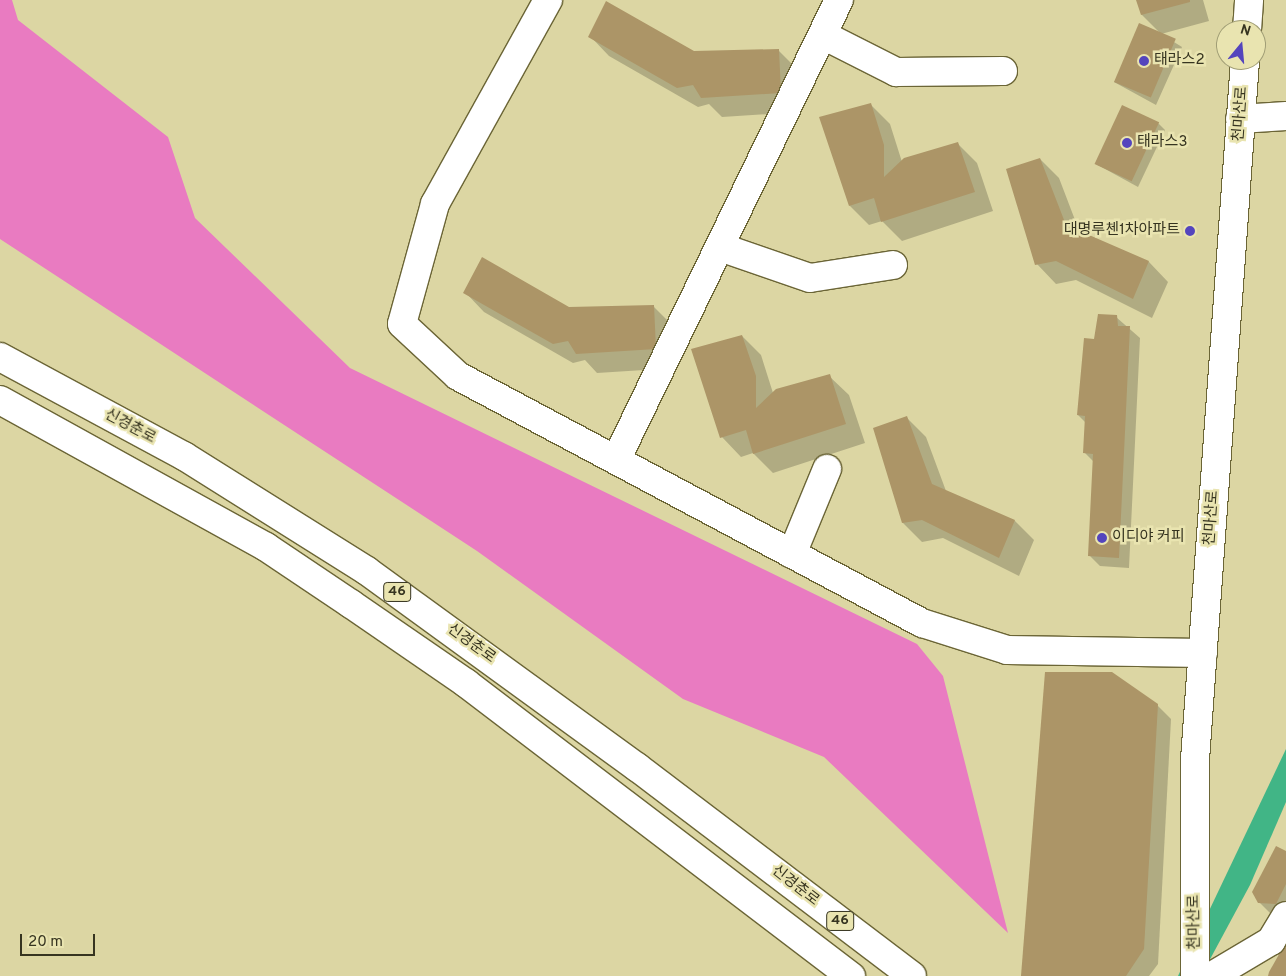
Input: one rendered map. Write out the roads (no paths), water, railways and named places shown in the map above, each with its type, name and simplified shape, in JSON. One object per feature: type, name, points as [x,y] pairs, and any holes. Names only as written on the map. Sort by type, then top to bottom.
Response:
[{"type":"main road","points":[[548,0],[435,204],[402,324],[458,376],[922,623],[1007,650],[1203,653]]},
{"type":"main road","points":[[616,460],[840,0]]},
{"type":"main road","points":[[1248,20],[1249,0]]},
{"type":"main road","points":[[823,35],[896,72],[1003,71]]},
{"type":"main road","name":"천마산로","points":[[1193,969],[1195,760],[1244,70]]},
{"type":"main road","points":[[1240,119],[1286,116]]},
{"type":"main road","points":[[720,247],[810,278],[893,265]]},
{"type":"main road","name":"신경춘로","points":[[0,356],[276,510],[454,631],[768,865],[912,976]]},
{"type":"main road","name":"46","points":[[0,400],[258,542],[344,598],[466,683],[851,976]]},
{"type":"main road","points":[[792,554],[827,469]]},
{"type":"main road","points":[[1212,976],[1271,941],[1286,916]]},
{"type":"place","name":"태라스2","points":[[1144,61]]},
{"type":"place","name":"태라스3","points":[[1127,143]]},
{"type":"place","name":"대명루첸1차아파트","points":[[1190,231]]},
{"type":"place","name":"이디야 커피","points":[[1102,538]]}]
